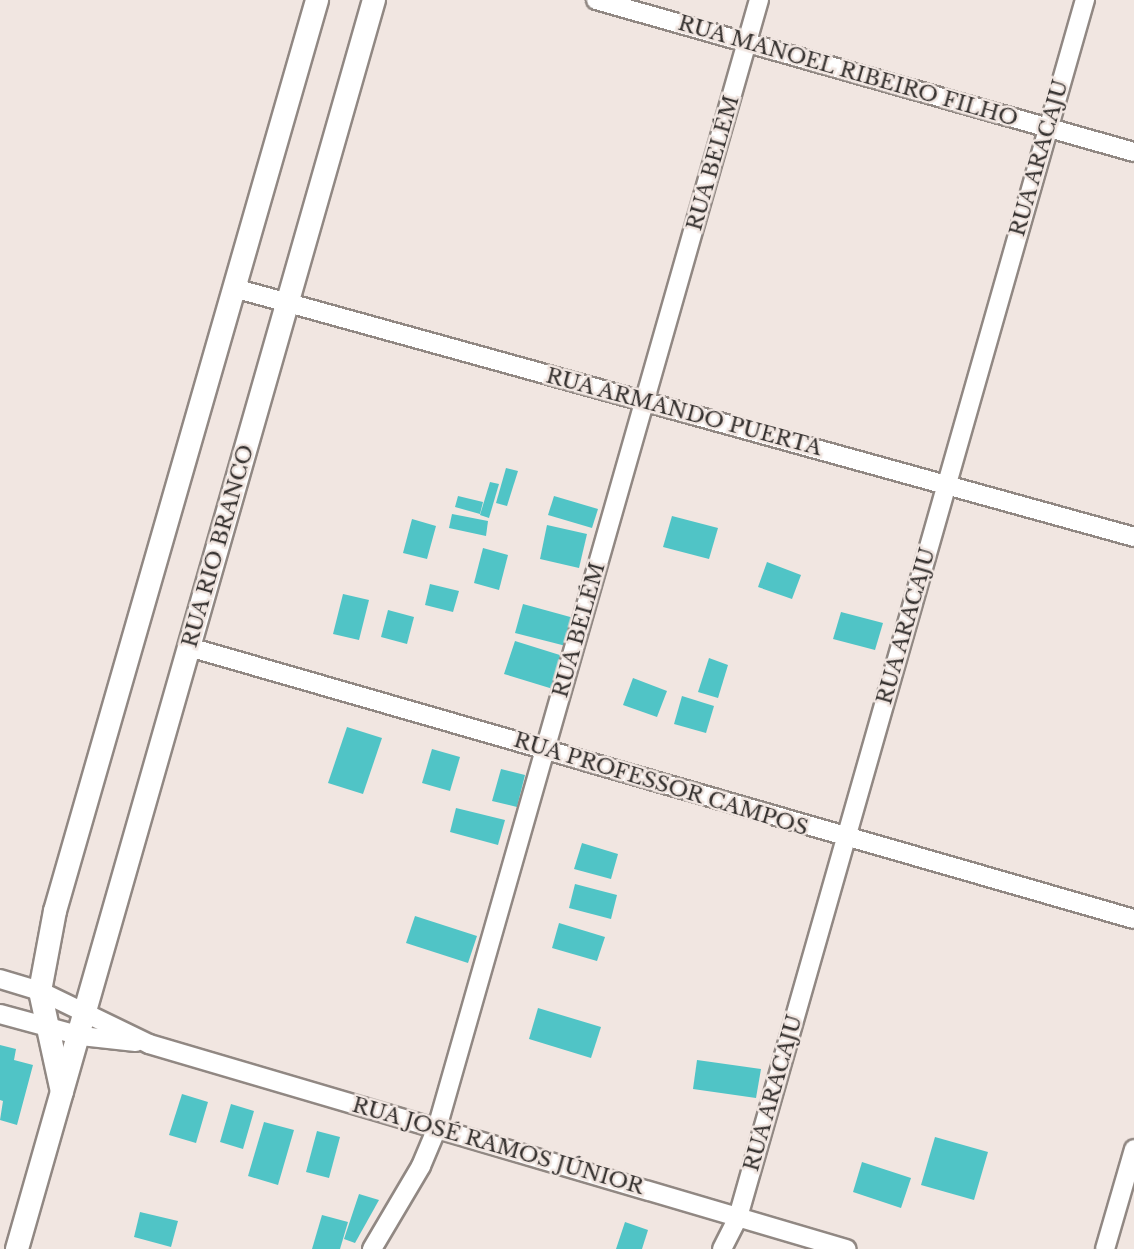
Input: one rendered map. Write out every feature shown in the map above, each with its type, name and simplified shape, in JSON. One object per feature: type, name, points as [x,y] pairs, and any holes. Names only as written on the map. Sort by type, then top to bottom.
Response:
[{"type":"street","name":"RUA RIO BRANCO","points":[[62,1093],[40,991],[55,911],[317,0]]},
{"type":"street","name":"RUA RIO BRANCO","points":[[17,1249],[81,1036],[189,647],[374,0]]},
{"type":"street","name":"RUA MANOEL RIBEIRO FILHO","points":[[596,0],[1134,152]]},
{"type":"street","name":"RUA BELÉM","points":[[372,1249],[421,1166],[437,1128],[759,0]]},
{"type":"street","name":"RUA ARACAJU","points":[[722,1249],[738,1217],[1084,0]]},
{"type":"street","name":"RUA ARMANDO PUERTA","points":[[234,288],[1134,537]]},
{"type":"street","name":"RUA PROFESSOR CAMPOS","points":[[189,647],[846,839],[1134,919]]},
{"type":"street","name":"RUA JOSÉ RAMOS JÚNIOR","points":[[0,979],[40,991],[149,1044]]},
{"type":"street","name":"RUA JOSÉ RAMOS JÚNIOR","points":[[0,1014],[81,1036],[149,1044],[846,1249]]},
{"type":"street","points":[[1105,1249],[1134,1149]]},
{"type":"building","points":[[506,468],[518,471],[507,506],[496,503]]},
{"type":"building","points":[[490,482],[499,484],[489,518],[480,515]]},
{"type":"building","points":[[458,496],[483,502],[480,514],[455,507]]},
{"type":"building","points":[[554,496],[598,509],[592,528],[548,515]]},
{"type":"building","points":[[452,514],[488,521],[486,536],[449,528]]},
{"type":"building","points":[[672,516],[718,528],[709,559],[663,547]]},
{"type":"building","points":[[412,519],[436,526],[427,559],[403,553]]},
{"type":"building","points":[[547,525],[587,534],[579,568],[540,559]]},
{"type":"building","points":[[483,548],[508,555],[499,590],[474,583]]},
{"type":"building","points":[[767,562],[801,575],[792,599],[758,587]]},
{"type":"building","points":[[430,584],[459,591],[453,612],[425,605]]},
{"type":"building","points":[[343,594],[369,600],[359,640],[333,634]]},
{"type":"building","points":[[523,604],[574,618],[566,646],[515,633]]},
{"type":"building","points":[[388,610],[414,617],[407,644],[381,637]]},
{"type":"building","points":[[841,612],[883,623],[875,650],[833,639]]},
{"type":"building","points":[[515,641],[563,656],[553,689],[504,674]]},
{"type":"building","points":[[709,658],[728,665],[718,698],[698,692]]},
{"type":"building","points":[[633,678],[667,691],[657,717],[623,705]]},
{"type":"building","points":[[682,696],[714,706],[706,733],[674,724]]},
{"type":"building","points":[[347,727],[382,738],[363,794],[328,783]]},
{"type":"building","points":[[432,749],[460,757],[450,791],[422,783]]},
{"type":"building","points":[[501,769],[525,775],[517,807],[492,801]]},
{"type":"building","points":[[456,808],[505,820],[498,845],[450,832]]},
{"type":"building","points":[[582,843],[618,854],[611,879],[574,869]]},
{"type":"building","points":[[575,884],[617,895],[611,919],[569,908]]},
{"type":"building","points":[[415,916],[477,936],[468,963],[406,943]]},
{"type":"building","points":[[559,923],[605,937],[597,961],[552,948]]},
{"type":"building","points":[[538,1008],[601,1027],[591,1058],[529,1039]]},
{"type":"building","points":[[0,1045],[16,1049],[14,1060],[33,1065],[17,1125],[0,1120],[3,1101],[0,1100]]},
{"type":"building","points":[[697,1060],[761,1069],[756,1098],[693,1089]]},
{"type":"building","points":[[182,1094],[208,1102],[196,1143],[169,1135]]},
{"type":"building","points":[[231,1104],[254,1111],[243,1149],[220,1142]]},
{"type":"building","points":[[264,1122],[294,1130],[278,1185],[248,1176]]},
{"type":"building","points":[[317,1131],[340,1137],[329,1178],[306,1172]]},
{"type":"building","points":[[935,1137],[988,1152],[974,1200],[921,1185]]},
{"type":"building","points":[[862,1162],[911,1178],[901,1208],[853,1192]]},
{"type":"building","points":[[359,1194],[379,1200],[355,1243],[344,1239]]},
{"type":"building","points":[[140,1212],[178,1221],[171,1247],[134,1237]]},
{"type":"building","points":[[322,1215],[348,1222],[340,1249],[312,1249]]},
{"type":"building","points":[[625,1222],[648,1230],[642,1249],[616,1249]]}]
